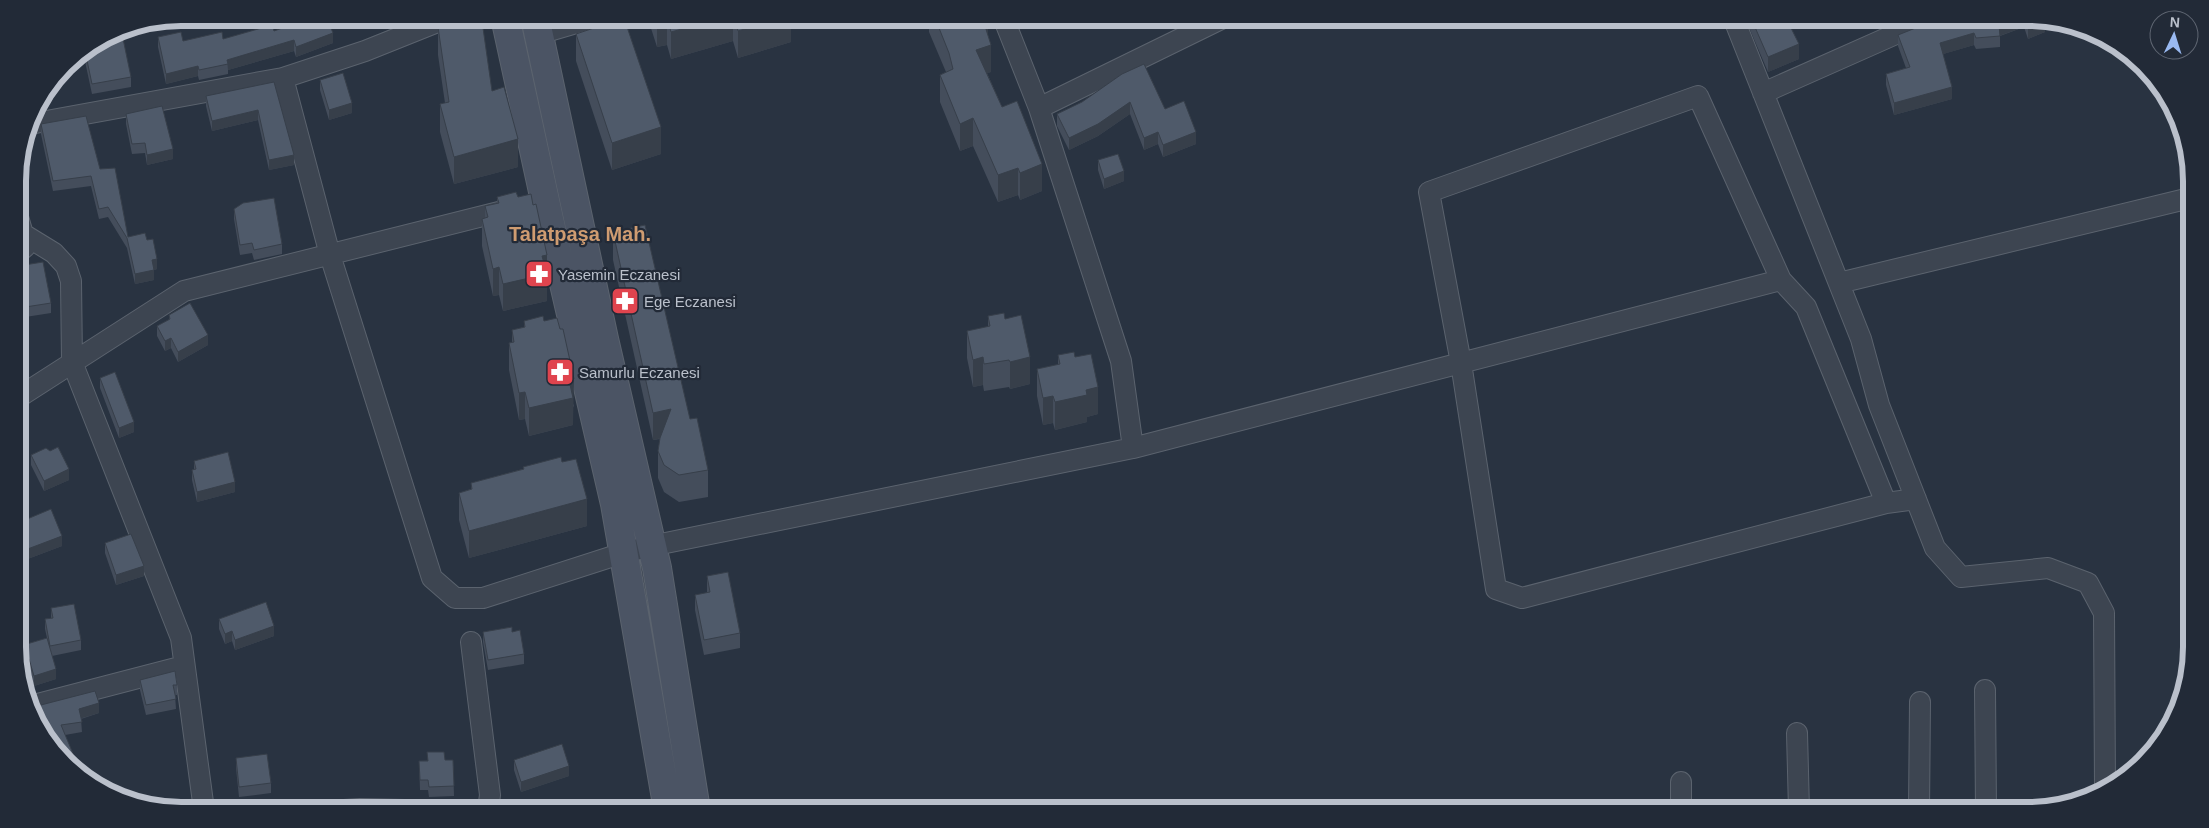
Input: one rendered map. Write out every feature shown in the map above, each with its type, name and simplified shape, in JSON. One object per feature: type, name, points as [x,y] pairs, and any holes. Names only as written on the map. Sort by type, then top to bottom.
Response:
[{"type":"main road","points":[[507,26],[615,504],[667,802]]},
{"type":"main road","points":[[537,26],[604,339],[651,546],[695,802]]},
{"type":"street","points":[[38,123],[283,78],[365,51],[429,26]]},
{"type":"street","points":[[1006,26],[1039,108],[1122,361],[1133,448]]},
{"type":"street","points":[[1039,108],[1208,26]]},
{"type":"street","points":[[1736,26],[1861,339],[1879,405],[1935,548],[1961,577],[2048,568],[2088,584],[2104,613],[2105,781]]},
{"type":"street","points":[[1763,93],[1916,26]]},
{"type":"street","points":[[283,78],[330,254],[432,578],[455,598],[483,598],[623,553],[651,546],[1133,448],[1781,280]]},
{"type":"street","points":[[1886,503],[1806,307],[1781,280],[1698,96],[1429,192],[1461,363],[1496,589],[1522,598],[1886,503],[1916,499]]},
{"type":"street","points":[[27,392],[184,291],[545,200]]},
{"type":"street","points":[[1839,283],[2183,200]]},
{"type":"street","points":[[27,230],[66,266],[71,281],[72,362],[180,638],[203,802]]},
{"type":"street","points":[[471,642],[489,802]]},
{"type":"street","points":[[37,704],[184,666]]},
{"type":"street","points":[[1984,690],[1986,801]]},
{"type":"street","points":[[1919,801],[1920,702]]},
{"type":"street","points":[[1797,733],[1799,801]]},
{"type":"street","points":[[1681,782],[1681,801]]},
{"type":"building","points":[[268,26],[272,26],[274,31],[288,26],[330,26],[333,33],[296,47],[294,40],[227,60],[228,64],[199,70],[198,66],[166,74],[158,37],[181,32],[183,41],[222,32],[223,39]]},
{"type":"building","points":[[483,26],[492,91],[504,87],[518,139],[454,157],[440,104],[449,102],[438,27]]},
{"type":"building","points":[[600,26],[627,26],[661,127],[612,143],[576,34]]},
{"type":"building","points":[[669,26],[692,26],[671,32]]},
{"type":"building","points":[[736,26],[755,26],[738,31]]},
{"type":"building","points":[[938,26],[985,26],[991,45],[976,50],[1002,107],[1017,101],[1042,164],[1020,173],[1018,168],[998,175],[973,118],[960,124],[940,75],[953,69]]},
{"type":"building","points":[[1754,26],[1790,26],[1799,44],[1768,57]]},
{"type":"building","points":[[1920,26],[1999,26],[2000,36],[1976,38],[1974,33],[1940,43],[1952,87],[1894,103],[1886,74],[1910,67],[1898,35]]},
{"type":"building","points":[[123,38],[131,77],[92,84],[87,58]]},
{"type":"building","points":[[1144,64],[1165,109],[1184,101],[1196,132],[1163,145],[1158,132],[1144,138],[1130,102],[1098,124],[1069,138],[1057,114],[1082,102],[1122,74]]},
{"type":"building","points":[[343,73],[352,103],[329,110],[320,80]]},
{"type":"building","points":[[274,82],[294,155],[269,160],[258,110],[212,121],[206,96]]},
{"type":"building","points":[[162,106],[173,149],[147,155],[145,143],[132,144],[126,114]]},
{"type":"building","points":[[86,116],[100,169],[115,168],[128,237],[145,233],[147,240],[153,239],[157,259],[152,260],[154,270],[135,274],[127,238],[108,207],[99,209],[91,176],[53,181],[41,124]]},
{"type":"building","points":[[1118,154],[1124,171],[1104,179],[1098,160]]},
{"type":"building","points":[[516,192],[518,197],[531,194],[533,205],[536,204],[547,255],[542,256],[547,274],[503,284],[499,267],[493,269],[482,219],[488,217],[485,206],[499,203],[497,197]]},
{"type":"building","points":[[274,198],[282,244],[254,250],[252,243],[240,245],[234,209],[243,203]]},
{"type":"building","points":[[645,225],[690,419],[697,418],[708,470],[679,475],[664,465],[658,451],[660,438],[671,409],[653,413],[613,232]]},
{"type":"building","points":[[43,262],[51,303],[27,307],[27,265]]},
{"type":"building","points":[[190,303],[208,335],[178,352],[171,338],[165,341],[157,326],[170,319],[169,315]]},
{"type":"building","points":[[1004,313],[1005,319],[1021,315],[1030,357],[1010,362],[1009,360],[984,364],[983,357],[973,360],[967,331],[990,326],[988,316]]},
{"type":"building","points":[[543,316],[544,321],[557,318],[560,329],[563,329],[574,379],[569,380],[573,398],[529,408],[525,392],[519,393],[509,343],[514,342],[512,330],[525,327],[524,321]]},
{"type":"building","points":[[1074,352],[1075,357],[1091,354],[1098,387],[1086,390],[1087,395],[1055,402],[1053,396],[1043,398],[1037,369],[1060,364],[1058,355]]},
{"type":"building","points":[[115,372],[134,422],[119,428],[100,378]]},
{"type":"building","points":[[58,447],[69,469],[44,481],[31,455],[46,448],[50,451]]},
{"type":"building","points":[[228,452],[235,482],[197,492],[192,470],[196,469],[194,461]]},
{"type":"building","points":[[561,457],[562,462],[576,459],[587,499],[469,531],[459,493],[472,489],[471,483]]},
{"type":"building","points":[[51,509],[62,536],[26,550],[26,519]]},
{"type":"building","points":[[131,534],[144,566],[116,575],[105,543]]},
{"type":"building","points":[[728,572],[740,633],[704,640],[695,595],[710,592],[707,576]]},
{"type":"building","points":[[266,602],[274,626],[235,640],[232,631],[225,634],[219,619]]},
{"type":"building","points":[[74,604],[81,640],[50,646],[45,619],[53,618],[51,608]]},
{"type":"building","points":[[512,627],[512,632],[520,630],[524,654],[488,660],[483,632]]},
{"type":"building","points":[[47,638],[56,669],[34,676],[29,659],[27,660],[26,644]]},
{"type":"building","points":[[175,671],[177,685],[173,685],[176,699],[146,705],[140,680]]},
{"type":"building","points":[[95,691],[99,703],[79,709],[82,722],[61,725],[74,756],[65,749],[52,733],[38,706]]},
{"type":"building","points":[[562,744],[569,766],[521,782],[514,760]]},
{"type":"building","points":[[427,752],[444,752],[445,760],[453,760],[454,786],[429,787],[428,780],[420,780],[419,761],[428,761]]},
{"type":"building","points":[[267,754],[271,783],[239,787],[236,758]]},
{"type":"place","name":"Yasemin Eczanesi","points":[[539,274]]},
{"type":"place","name":"Ege Eczanesi","points":[[625,301]]},
{"type":"place","name":"Samurlu Eczanesi","points":[[560,372]]},
{"type":"district","name":"Talatpaşa Mah.","points":[[580,234]]}]
